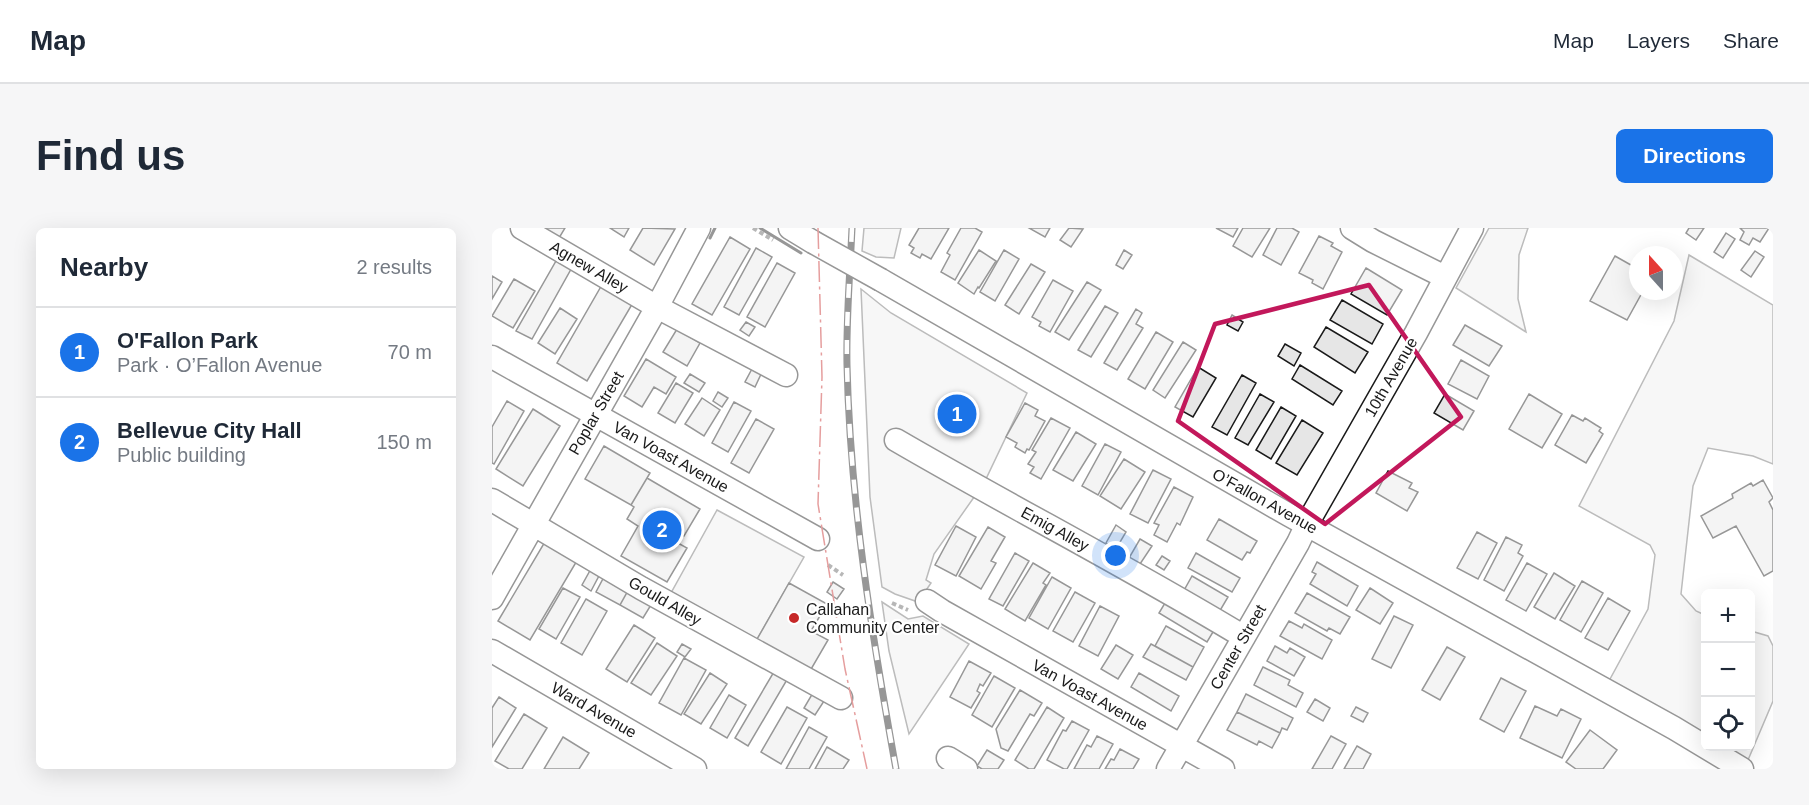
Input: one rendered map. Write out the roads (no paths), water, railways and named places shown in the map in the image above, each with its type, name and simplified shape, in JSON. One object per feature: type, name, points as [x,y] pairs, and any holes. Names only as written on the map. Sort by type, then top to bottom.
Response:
[{"type":"street","name":"Agnew Alley","points":[[522,228],[657,307]]},
{"type":"street","name":"Poplar Street","points":[[492,598],[657,307],[699,228]]},
{"type":"street","name":"O’Fallon Avenue","points":[[790,228],[1474,619],[1674,728],[1743,769]]},
{"type":"street","points":[[1352,228],[1445,277]]},
{"type":"street","name":"10th Avenue","points":[[1307,524],[1420,327],[1472,228]]},
{"type":"street","points":[[657,307],[786,375]]},
{"type":"street","name":"Van Voast Avenue","points":[[492,357],[818,539]]},
{"type":"street","name":"Emig Alley","points":[[896,440],[1152,582],[1244,637]]},
{"type":"street","name":"Gould Alley","points":[[492,500],[634,584],[841,698]]},
{"type":"street","name":"Center Street","points":[[1168,769],[1307,524]]},
{"type":"street","name":"Van Voast Avenue","points":[[921,608],[942,611],[1223,769]]},
{"type":"street","name":"Ward Avenue","points":[[492,651],[695,769]]},
{"type":"railway","points":[[852,228],[847,348],[849,416],[857,518],[896,769]]},
{"type":"place","name":"O'Fallon Park","points":[[957,414]]},
{"type":"place","name":"Bellevue City Hall","points":[[662,530]]},
{"type":"place","name":"Callahan Community Center","points":[[794,618]]}]
